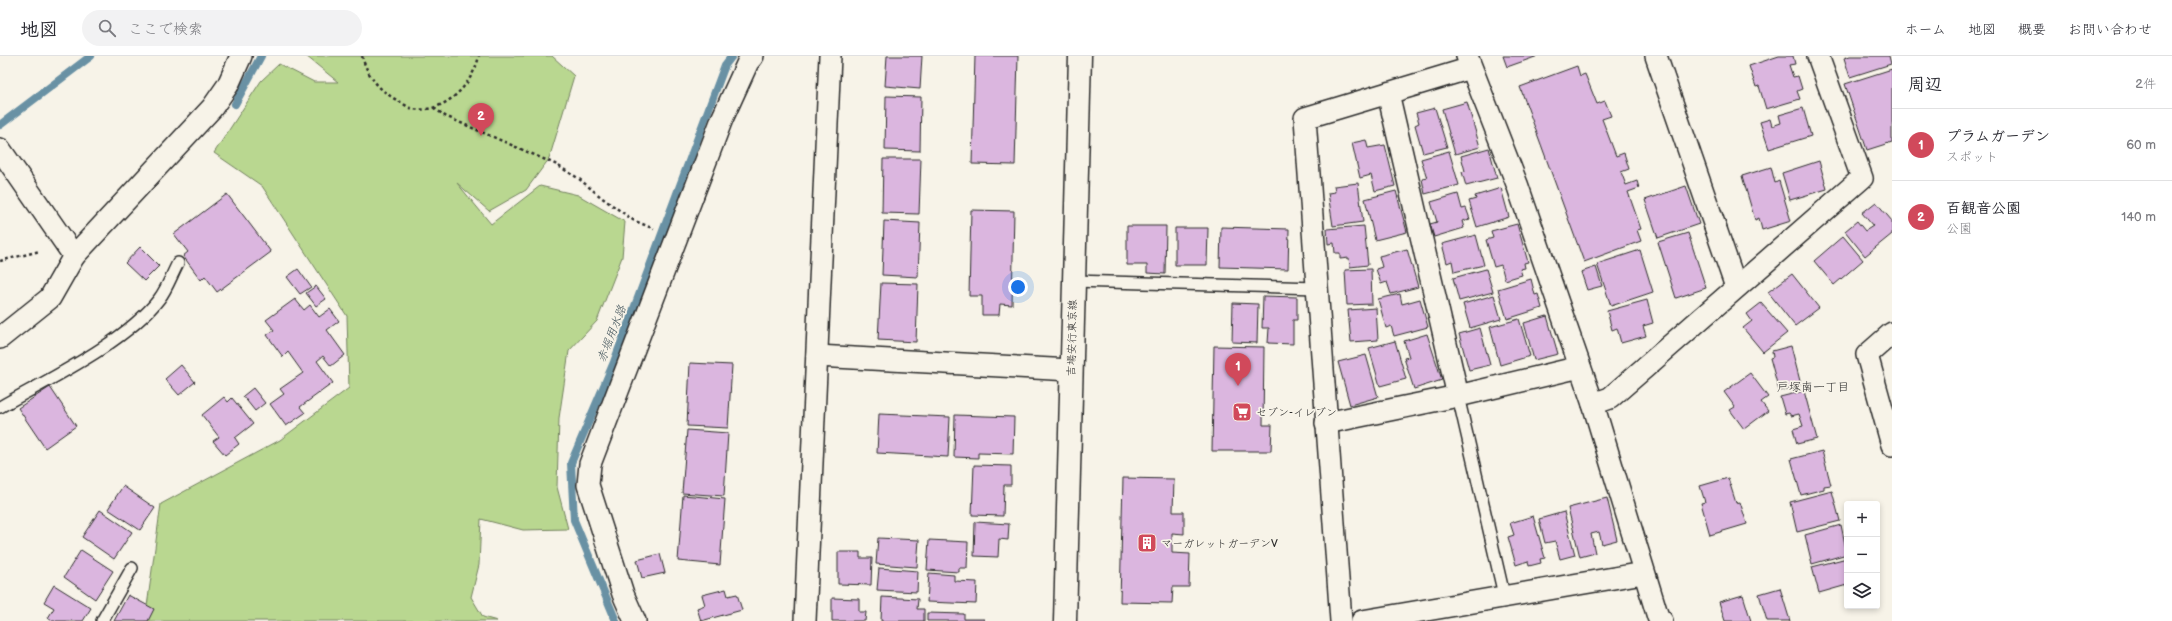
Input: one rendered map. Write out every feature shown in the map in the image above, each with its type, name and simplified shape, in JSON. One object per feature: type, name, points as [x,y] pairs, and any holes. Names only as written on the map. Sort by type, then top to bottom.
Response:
[{"type":"main road","name":"吉場安行東京線","points":[[1065,621],[1080,56]]},
{"type":"street","points":[[0,338],[50,298],[70,251],[212,108],[228,84],[241,56]]},
{"type":"street","points":[[635,621],[623,594],[588,485],[590,464],[722,119],[748,62],[753,56]]},
{"type":"street","points":[[805,621],[830,56]]},
{"type":"street","points":[[1656,56],[1736,287]]},
{"type":"street","points":[[1592,404],[1610,398],[1862,178],[1818,56]]},
{"type":"street","points":[[1341,621],[1305,118],[1388,94],[1469,62],[1517,184],[1592,404],[1643,573],[1658,617],[1662,621]]},
{"type":"street","points":[[1388,94],[1458,396]]},
{"type":"street","points":[[0,149],[70,251]]},
{"type":"street","points":[[1892,333],[1867,355],[1892,445]]},
{"type":"street","points":[[817,356],[1071,370]]},
{"type":"street","points":[[1326,423],[1458,396],[1580,367]]},
{"type":"street","points":[[1362,621],[1504,595],[1643,573]]},
{"type":"lane","points":[[0,407],[59,374],[134,324],[160,298],[178,263]]},
{"type":"lane","points":[[1073,280],[1317,288]]},
{"type":"lane","points":[[1458,396],[1504,595]]},
{"type":"lane","points":[[102,621],[132,568]]},
{"type":"path","points":[[362,56],[366,70],[376,85],[389,96],[413,109],[434,108],[448,101],[465,86],[476,68],[479,56]]},
{"type":"path","points":[[434,108],[445,116],[555,164],[578,178],[633,220],[676,239]]},
{"type":"path","points":[[0,261],[70,251]]},
{"type":"green space","points":[[306,56],[552,56],[574,76],[549,159],[526,190],[489,211],[457,183],[491,224],[540,186],[578,195],[625,222],[622,257],[597,321],[569,351],[559,418],[557,487],[568,529],[523,530],[481,519],[479,565],[471,597],[483,617],[497,621],[145,621],[161,504],[280,440],[349,388],[347,316],[262,186],[214,153],[261,81],[279,64],[314,82],[338,82]]},
{"type":"building","points":[[887,56],[922,56],[920,89],[885,86]]},
{"type":"building","points":[[975,56],[1018,56],[1015,165],[972,164]]},
{"type":"building","points":[[1503,56],[1538,56],[1507,67]]},
{"type":"building","points":[[1779,56],[1793,56],[1795,64],[1789,65],[1793,77],[1798,76],[1802,89],[1797,91],[1800,99],[1766,109],[1759,86],[1756,87],[1749,66]]},
{"type":"building","points":[[1850,56],[1889,56],[1891,64],[1850,77],[1844,58]]},
{"type":"building","points":[[1577,66],[1580,76],[1585,74],[1597,104],[1605,101],[1611,116],[1602,119],[1616,156],[1624,153],[1629,169],[1621,172],[1626,185],[1637,181],[1639,188],[1628,192],[1641,229],[1637,230],[1641,241],[1584,262],[1520,87]]},
{"type":"building","points":[[1892,69],[1892,142],[1867,150],[1845,84]]},
{"type":"building","points":[[886,96],[921,97],[920,151],[885,150]]},
{"type":"building","points":[[1467,102],[1480,147],[1455,154],[1442,109]]},
{"type":"building","points":[[1435,108],[1447,147],[1423,153],[1415,125],[1419,123],[1416,113]]},
{"type":"building","points":[[1803,108],[1811,136],[1769,149],[1760,122],[1770,119],[1772,126],[1781,123],[1779,115]]},
{"type":"building","points":[[1366,140],[1368,148],[1385,145],[1395,186],[1375,191],[1371,175],[1360,178],[1352,143]]},
{"type":"building","points":[[1489,148],[1497,178],[1466,186],[1462,172],[1465,171],[1461,156]]},
{"type":"building","points":[[1449,151],[1459,185],[1425,194],[1422,179],[1427,178],[1421,159]]},
{"type":"building","points":[[883,159],[921,159],[919,214],[882,213]]},
{"type":"building","points":[[1819,161],[1827,189],[1790,200],[1782,173]]},
{"type":"building","points":[[1771,167],[1775,183],[1779,181],[1791,221],[1762,230],[1759,218],[1755,220],[1742,176]]},
{"type":"building","points":[[1358,183],[1363,222],[1333,226],[1328,193],[1335,192],[1334,186]]},
{"type":"building","points":[[1686,186],[1699,224],[1658,238],[1645,200]]},
{"type":"building","points":[[1501,188],[1509,217],[1477,227],[1469,201],[1476,199],[1475,196]]},
{"type":"building","points":[[1396,191],[1407,232],[1375,240],[1365,199]]},
{"type":"building","points":[[227,194],[271,252],[217,292],[205,276],[201,280],[183,256],[188,252],[174,234]]},
{"type":"building","points":[[1458,194],[1462,209],[1466,208],[1470,219],[1462,221],[1464,228],[1434,237],[1430,224],[1437,222],[1431,202]]},
{"type":"building","points":[[1876,202],[1892,221],[1892,234],[1865,256],[1845,231],[1857,221],[1865,231],[1873,226],[1862,213]]},
{"type":"building","points":[[971,210],[1014,211],[1012,305],[1000,304],[999,315],[982,315],[982,296],[969,296]]},
{"type":"building","points":[[884,221],[920,223],[918,277],[882,275]]},
{"type":"building","points":[[1517,224],[1528,262],[1524,263],[1525,268],[1520,269],[1522,275],[1505,280],[1501,265],[1494,267],[1486,240],[1493,238],[1491,231]]},
{"type":"building","points":[[1127,226],[1166,226],[1165,274],[1147,273],[1147,265],[1127,265]]},
{"type":"building","points":[[1364,226],[1368,265],[1350,267],[1349,258],[1340,259],[1340,253],[1335,253],[1334,243],[1328,244],[1327,229]]},
{"type":"building","points":[[1221,227],[1289,229],[1288,269],[1220,267]]},
{"type":"building","points":[[1175,228],[1208,228],[1207,265],[1175,265]]},
{"type":"building","points":[[1688,233],[1706,288],[1676,298],[1658,242]]},
{"type":"building","points":[[1476,235],[1484,265],[1454,272],[1452,261],[1447,263],[1442,244]]},
{"type":"building","points":[[1843,236],[1863,260],[1834,285],[1814,261]]},
{"type":"building","points":[[140,247],[159,266],[144,281],[125,263]]},
{"type":"building","points":[[1407,249],[1418,287],[1391,294],[1387,282],[1381,284],[1376,269],[1382,267],[1379,256]]},
{"type":"building","points":[[1640,250],[1653,292],[1611,306],[1597,264]]},
{"type":"building","points":[[1596,267],[1602,286],[1587,290],[1581,272]]},
{"type":"building","points":[[298,269],[311,287],[300,294],[287,277]]},
{"type":"building","points":[[1371,269],[1372,304],[1347,305],[1345,270]]},
{"type":"building","points":[[1486,269],[1493,292],[1459,301],[1453,278]]},
{"type":"building","points":[[1792,274],[1819,308],[1795,326],[1768,292]]},
{"type":"building","points":[[1531,279],[1535,295],[1538,294],[1542,308],[1507,319],[1498,289]]},
{"type":"building","points":[[881,283],[918,284],[916,342],[878,340]]},
{"type":"building","points":[[316,286],[326,299],[316,306],[306,293]]},
{"type":"building","points":[[1400,294],[1402,304],[1420,299],[1428,327],[1394,336],[1391,326],[1386,328],[1378,299]]},
{"type":"building","points":[[1494,295],[1501,319],[1470,328],[1463,304]]},
{"type":"building","points":[[1263,296],[1297,297],[1297,320],[1293,320],[1293,344],[1268,343],[1269,328],[1262,328]]},
{"type":"building","points":[[295,299],[304,310],[310,305],[319,317],[330,309],[339,321],[327,330],[345,355],[331,366],[323,356],[317,361],[333,383],[300,407],[305,413],[286,426],[270,404],[284,394],[280,389],[303,373],[288,352],[283,357],[267,335],[274,330],[266,320]]},
{"type":"building","points":[[1647,300],[1653,323],[1643,326],[1646,336],[1621,343],[1617,328],[1612,330],[1607,311]]},
{"type":"building","points":[[1233,303],[1258,304],[1257,343],[1232,342]]},
{"type":"building","points":[[1761,303],[1787,333],[1763,352],[1743,328],[1752,321],[1747,314]]},
{"type":"building","points":[[1376,308],[1378,340],[1351,342],[1348,310]]},
{"type":"building","points":[[1547,316],[1558,354],[1534,360],[1524,323]]},
{"type":"building","points":[[1519,319],[1530,356],[1500,365],[1490,327]]},
{"type":"building","points":[[1480,328],[1490,365],[1469,370],[1459,334]]},
{"type":"building","points":[[1427,334],[1442,380],[1414,389],[1404,358],[1409,357],[1404,341]]},
{"type":"building","points":[[1395,341],[1406,379],[1380,386],[1369,348]]},
{"type":"building","points":[[1214,346],[1264,347],[1263,425],[1272,425],[1271,451],[1212,451]]},
{"type":"building","points":[[1791,346],[1801,385],[1779,391],[1770,358],[1773,357],[1772,351]]},
{"type":"building","points":[[1366,355],[1378,397],[1350,405],[1338,362]]},
{"type":"building","points":[[690,363],[732,365],[728,428],[687,426]]},
{"type":"building","points":[[181,365],[195,382],[179,395],[165,379]]},
{"type":"building","points":[[1750,373],[1768,397],[1761,402],[1768,411],[1744,429],[1730,410],[1735,407],[1724,392]]},
{"type":"building","points":[[50,387],[76,426],[45,448],[18,408]]},
{"type":"building","points":[[253,388],[265,403],[255,411],[243,396]]},
{"type":"building","points":[[1804,391],[1817,439],[1797,444],[1793,429],[1803,426],[1799,414],[1791,416],[1789,413],[1785,414],[1780,397]]},
{"type":"building","points":[[224,397],[228,402],[232,398],[253,424],[235,438],[239,444],[225,455],[213,441],[219,437],[202,415]]},
{"type":"building","points":[[879,414],[950,417],[948,457],[877,453]]},
{"type":"building","points":[[955,415],[1014,417],[1013,454],[978,453],[978,458],[954,457]]},
{"type":"building","points":[[687,430],[728,433],[724,496],[682,493]]},
{"type":"building","points":[[1822,451],[1831,485],[1824,486],[1824,489],[1801,495],[1791,459]]},
{"type":"building","points":[[974,465],[1011,466],[1011,485],[1004,485],[1003,516],[972,515]]},
{"type":"building","name":"マーガレットガーデンV","points":[[1123,478],[1174,479],[1173,512],[1184,512],[1184,534],[1172,533],[1172,553],[1190,554],[1189,587],[1173,587],[1172,603],[1120,602]]},
{"type":"building","points":[[1728,478],[1736,503],[1740,502],[1747,524],[1710,535],[1701,503],[1705,502],[1700,486]]},
{"type":"building","points":[[123,486],[155,508],[140,530],[108,509]]},
{"type":"building","points":[[1832,491],[1840,521],[1797,532],[1790,502]]},
{"type":"building","points":[[683,495],[725,499],[720,565],[678,561]]},
{"type":"building","points":[[1607,498],[1617,540],[1602,544],[1599,532],[1591,534],[1595,553],[1580,557],[1568,508]]},
{"type":"building","points":[[100,510],[132,532],[114,559],[82,537]]},
{"type":"building","points":[[1564,512],[1575,555],[1560,559],[1555,541],[1545,543],[1539,519]]},
{"type":"building","points":[[1533,516],[1545,558],[1540,559],[1541,563],[1529,566],[1528,561],[1516,565],[1508,537],[1514,535],[1510,523]]},
{"type":"building","points":[[975,522],[1009,524],[1008,540],[999,539],[998,557],[974,556]]},
{"type":"building","points":[[1841,525],[1844,540],[1844,555],[1812,564],[1805,535]]},
{"type":"building","points":[[878,538],[919,540],[917,567],[876,564]]},
{"type":"building","points":[[929,540],[968,542],[967,568],[959,568],[959,572],[927,570]]},
{"type":"building","points":[[81,550],[113,571],[95,599],[64,577]]},
{"type":"building","points":[[838,552],[860,552],[860,558],[872,558],[871,585],[838,584]]},
{"type":"building","points":[[660,554],[665,573],[642,578],[637,560]]},
{"type":"building","points":[[1844,559],[1844,586],[1819,593],[1812,567]]},
{"type":"building","points":[[879,568],[918,571],[917,592],[877,590]]},
{"type":"building","points":[[929,573],[954,575],[954,581],[977,582],[976,604],[927,602]]},
{"type":"building","points":[[54,585],[91,608],[83,621],[52,621],[48,618],[54,608],[44,602]]},
{"type":"building","points":[[1780,588],[1790,621],[1767,621],[1759,594]]},
{"type":"building","points":[[726,589],[728,596],[737,594],[742,610],[701,621],[697,608],[705,605],[702,595]]},
{"type":"building","points":[[128,595],[154,609],[148,621],[114,621]]},
{"type":"building","points":[[1743,595],[1751,621],[1725,621],[1719,602]]},
{"type":"building","points":[[882,597],[918,599],[917,609],[924,609],[924,621],[881,621]]},
{"type":"building","points":[[832,598],[859,599],[859,612],[866,612],[865,621],[832,621]]},
{"type":"building","points":[[927,613],[964,614],[964,619],[984,619],[984,621],[927,621]]},
{"type":"waterway","points":[[0,125],[91,56]]},
{"type":"waterway","points":[[235,104],[261,56]]},
{"type":"waterway","name":"赤堀用水路","points":[[616,621],[574,520],[571,463],[614,362],[725,65],[732,56]]},
{"type":"place","name":"百観音公園","points":[[481,136]]},
{"type":"place","name":"プラムガーデン","points":[[1238,386]]},
{"type":"place","name":"セブン-イレブン","points":[[1242,412]]},
{"type":"place","name":"マーガレットガーデンV","points":[[1147,543]]},
{"type":"district","name":"戸塚南一丁目","points":[[1813,387]]}]
